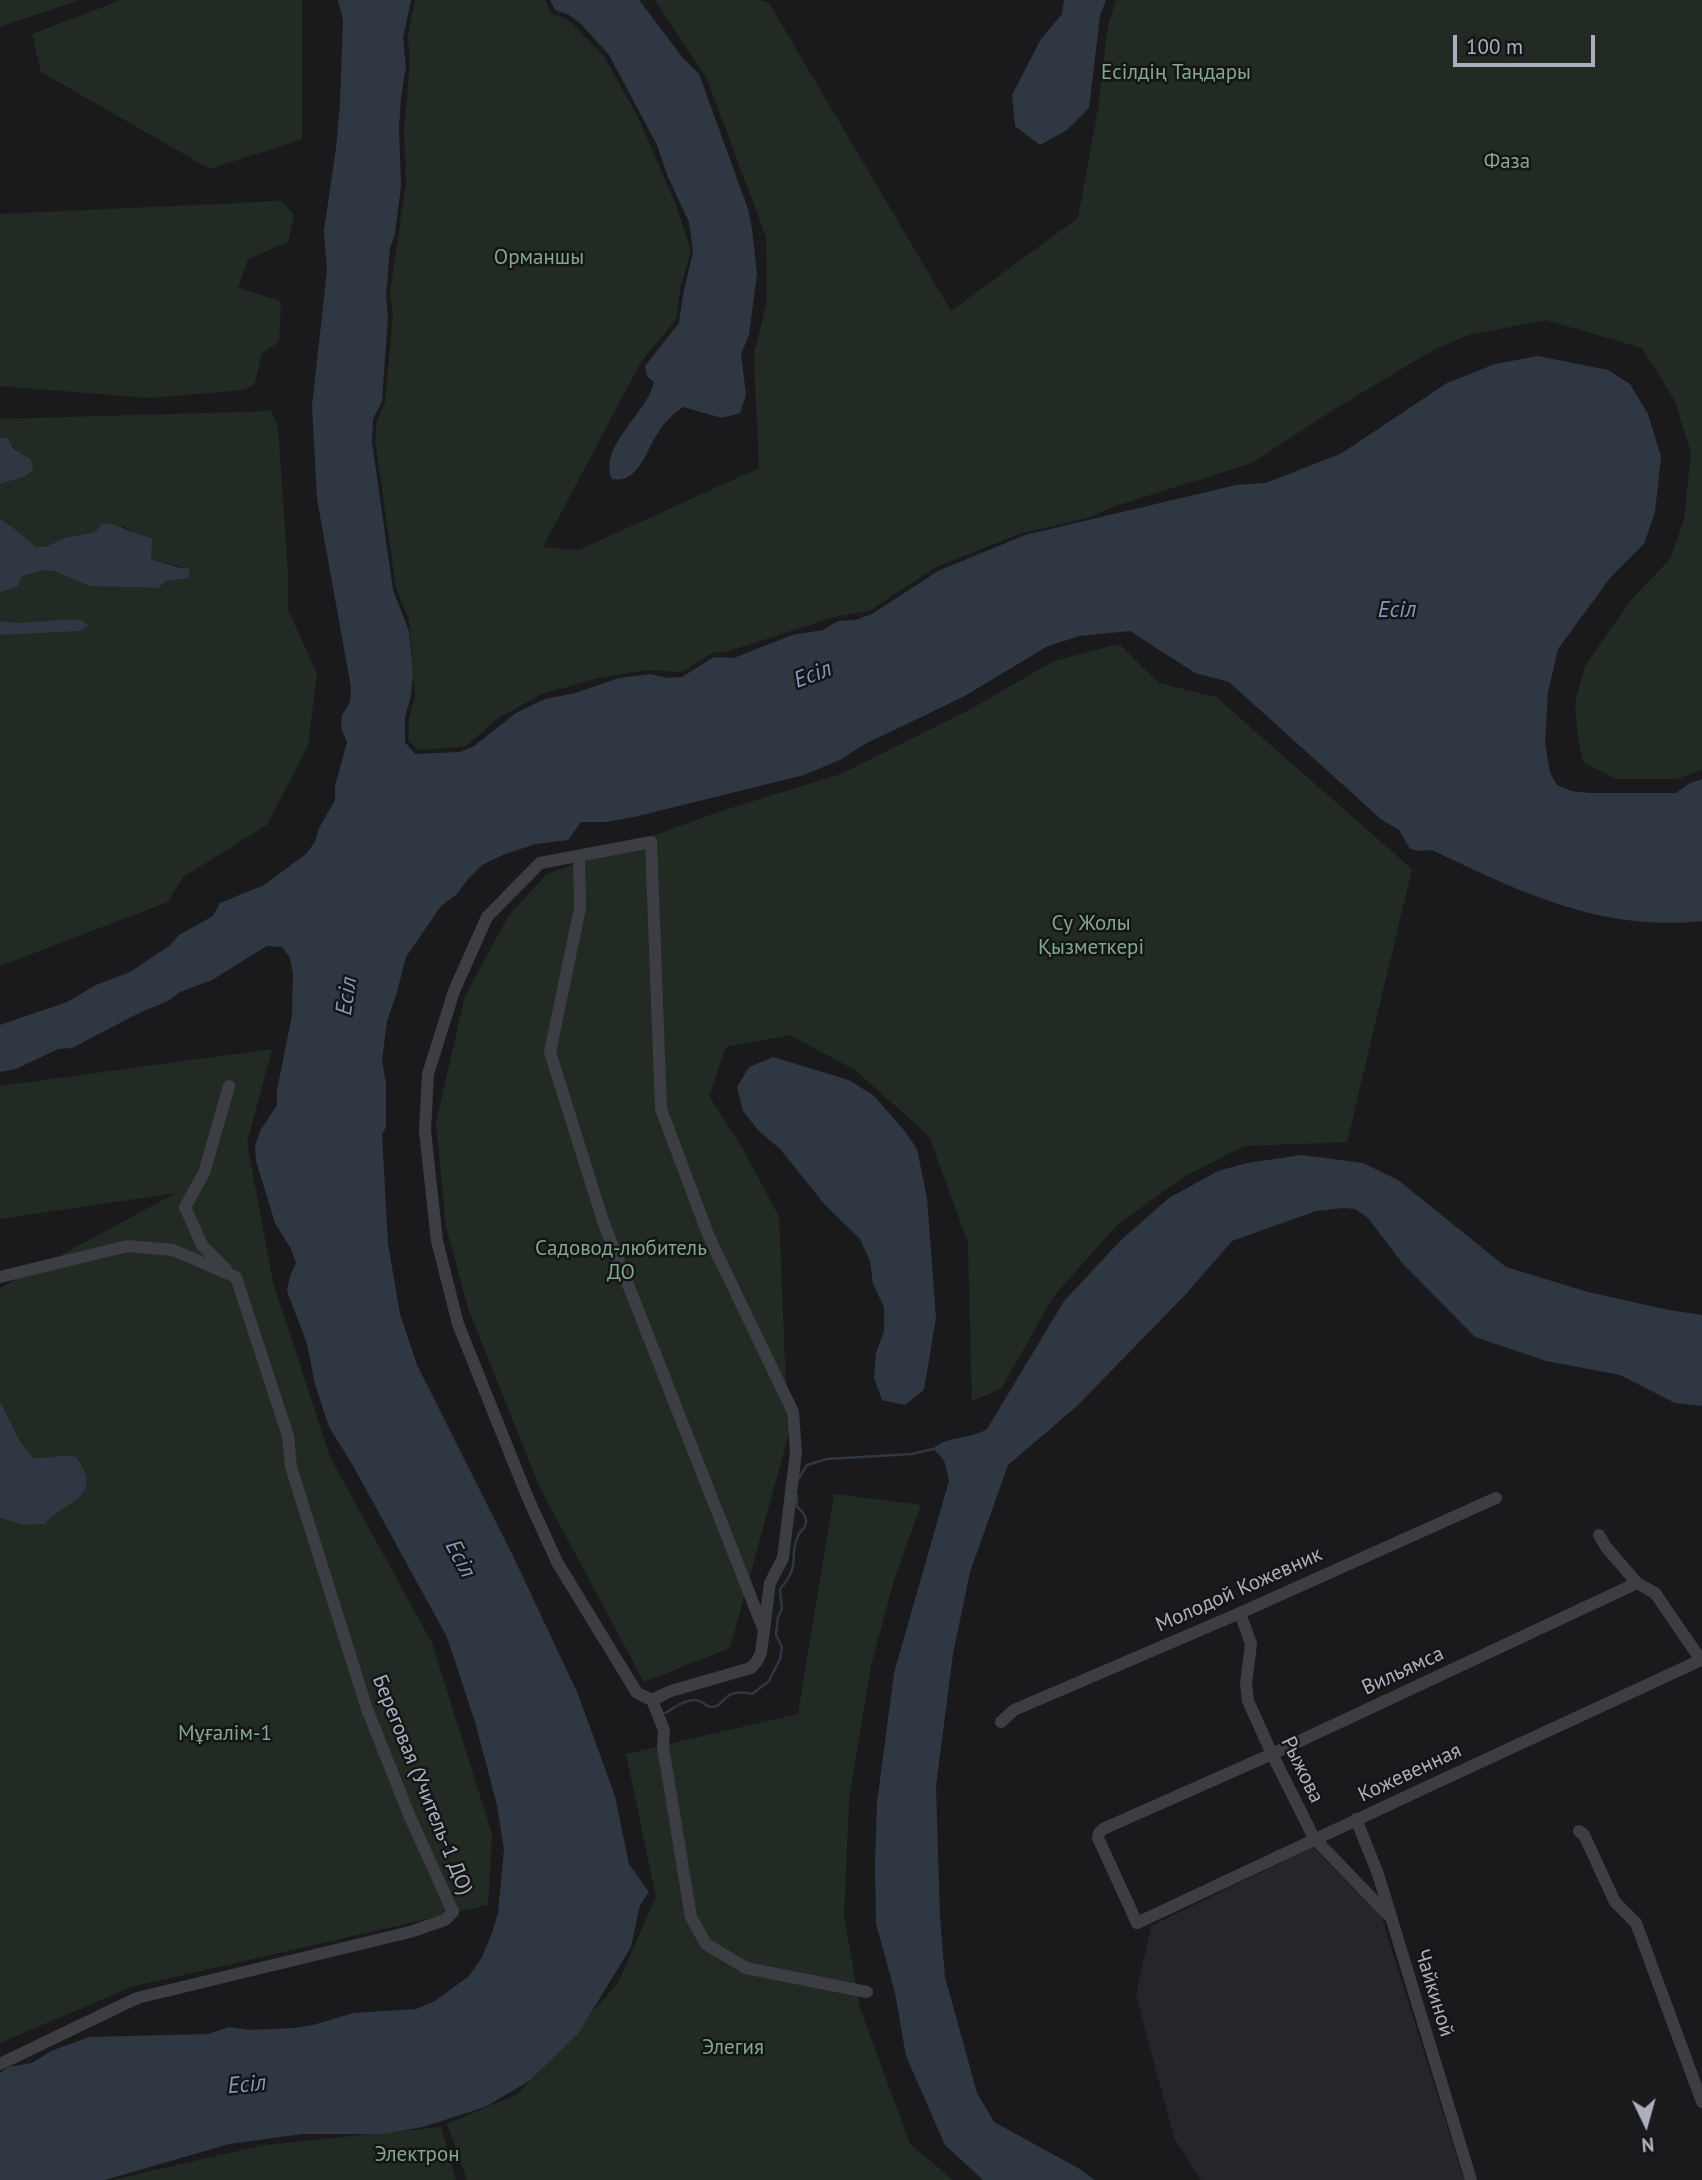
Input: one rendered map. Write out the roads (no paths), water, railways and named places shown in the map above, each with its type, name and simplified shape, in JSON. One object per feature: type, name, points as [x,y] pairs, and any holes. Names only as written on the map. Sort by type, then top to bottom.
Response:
[{"type":"street","points":[[652,1700],[671,1691],[751,1668],[757,1661],[761,1653],[770,1583],[783,1558],[796,1452],[793,1412],[709,1237],[661,1109],[651,842],[540,863],[487,917],[454,991],[428,1074],[425,1131],[437,1241],[455,1312],[502,1435],[557,1562],[638,1693],[652,1700],[664,1730],[663,1747],[691,1917],[706,1944],[746,1968],[821,1981],[867,1993]]},
{"type":"street","points":[[579,856],[580,908],[550,1052],[603,1221],[763,1629]]},
{"type":"street","points":[[229,1086],[204,1173],[185,1207],[202,1245],[233,1276]]},
{"type":"street","points":[[0,1277],[128,1246],[173,1250],[233,1276]]},
{"type":"street","name":"Береговая (Учитель-1 ДО)","points":[[0,2064],[137,1998],[410,1932],[445,1920],[453,1912],[410,1817],[368,1709],[291,1467],[288,1436],[233,1276]]},
{"type":"street","name":"Молодой Кожевник","points":[[1001,1722],[1014,1710],[1240,1613],[1496,1497]]},
{"type":"street","points":[[1599,1535],[1637,1583],[1655,1593],[1701,1659]]},
{"type":"street","name":"Вильямса","points":[[1136,1923],[1098,1838],[1103,1829],[1272,1754],[1637,1583]]},
{"type":"street","name":"Рыжова","points":[[1240,1613],[1251,1644],[1246,1683],[1248,1701],[1272,1754],[1314,1838],[1390,1917]]},
{"type":"street","name":"Кожевенная","points":[[1136,1923],[1701,1659]]},
{"type":"street","name":"Чайкиной","points":[[1356,1819],[1378,1874],[1471,2180]]},
{"type":"street","points":[[1579,1831],[1584,1835],[1615,1902],[1636,1923],[1702,2102]]},
{"type":"water","name":"Есіл","points":[[338,0],[411,0],[403,38],[406,67],[399,128],[401,186],[395,234],[390,248],[382,401],[373,419],[372,442],[393,590],[409,631],[413,674],[405,717],[405,742],[415,754],[460,752],[474,746],[516,713],[545,699],[575,693],[619,678],[651,674],[667,678],[682,677],[714,657],[734,658],[792,635],[823,630],[838,621],[855,620],[872,614],[938,571],[1025,535],[1236,485],[1266,483],[1342,453],[1447,383],[1495,364],[1538,356],[1608,370],[1630,384],[1648,414],[1661,457],[1655,512],[1644,544],[1610,578],[1558,649],[1548,692],[1545,742],[1550,773],[1557,785],[1572,791],[1590,793],[1676,793],[1690,783],[1702,779],[1702,921],[1665,923],[1595,914],[1529,894],[1432,850],[1410,849],[1399,830],[1382,820],[1229,682],[1195,673],[1130,631],[1080,636],[1048,646],[963,697],[865,744],[840,760],[804,775],[634,817],[606,822],[581,822],[568,840],[536,844],[482,865],[457,894],[441,906],[406,957],[387,1021],[382,1061],[386,1083],[386,1127],[382,1134],[388,1244],[400,1314],[417,1365],[513,1556],[578,1694],[615,1796],[629,1864],[649,1892],[640,1905],[631,1947],[578,2034],[529,2081],[485,2107],[423,2127],[383,2134],[303,2134],[229,2144],[105,2180],[0,2180],[0,2073],[8,2067],[32,2063],[51,2051],[89,2037],[208,2034],[229,2027],[250,2030],[293,2028],[353,2013],[416,2009],[435,2001],[469,1976],[482,1957],[498,1913],[504,1849],[497,1805],[475,1722],[447,1637],[329,1427],[315,1384],[307,1344],[287,1291],[296,1263],[275,1223],[256,1161],[255,1146],[260,1131],[277,1105],[277,1090],[292,1015],[293,973],[290,958],[282,947],[267,946],[212,980],[180,992],[168,1001],[72,1048],[58,1049],[16,1069],[0,1072],[0,1025],[67,1002],[96,985],[130,972],[169,946],[179,935],[213,916],[220,903],[264,885],[306,854],[315,842],[319,828],[335,800],[335,786],[347,742],[341,728],[342,715],[350,702],[351,687],[317,499],[312,406],[327,271],[324,231],[340,104],[343,20]]},
{"type":"water","points":[[550,0],[639,0],[683,58],[699,74],[748,209],[752,229],[757,273],[749,335],[741,354],[746,395],[740,413],[722,418],[683,407],[662,427],[635,471],[621,479],[612,479],[609,467],[612,454],[617,442],[650,394],[654,382],[647,376],[645,366],[679,323],[693,251],[689,222],[668,177],[657,145],[609,55],[581,24],[569,15],[555,10]]},
{"type":"water","points":[[1064,0],[1106,0],[1100,16],[1089,108],[1067,130],[1040,145],[1015,126],[1012,95],[1041,39],[1062,14]]},
{"type":"water","points":[[0,438],[8,438],[13,448],[31,459],[33,470],[24,477],[0,484]]},
{"type":"water","points":[[0,519],[35,547],[45,547],[65,538],[95,532],[102,524],[117,525],[152,538],[151,559],[189,568],[189,578],[167,581],[158,588],[90,586],[57,572],[45,570],[22,576],[18,586],[0,593]]},
{"type":"water","points":[[80,620],[89,625],[79,631],[0,635],[0,621],[18,623]]},
{"type":"water","points":[[773,1057],[849,1080],[873,1095],[917,1149],[927,1198],[936,1318],[924,1390],[905,1405],[882,1400],[874,1378],[876,1353],[884,1331],[884,1307],[873,1284],[870,1261],[860,1239],[826,1206],[780,1149],[758,1130],[743,1111],[737,1087],[749,1067]]},
{"type":"water","points":[[1302,1155],[1363,1163],[1398,1180],[1506,1267],[1588,1292],[1702,1315],[1702,1406],[1675,1403],[1620,1375],[1546,1361],[1475,1337],[1403,1264],[1368,1218],[1355,1209],[1344,1208],[1316,1211],[1232,1241],[1186,1294],[1077,1406],[1008,1465],[970,1572],[953,1654],[936,1786],[940,1917],[945,1977],[977,2093],[994,2122],[1095,2180],[983,2180],[945,2145],[906,2056],[895,1993],[876,1924],[877,1803],[894,1673],[949,1481],[944,1462],[933,1449],[943,1442],[987,1429],[1064,1301],[1122,1239],[1169,1198],[1218,1171],[1247,1163]]},
{"type":"water","points":[[0,1401],[20,1442],[33,1458],[76,1457],[84,1471],[87,1482],[84,1491],[45,1524],[24,1525],[0,1518]]},
{"type":"waterway","points":[[799,1478],[807,1465],[827,1459],[912,1454],[933,1449]]},
{"type":"waterway","points":[[665,1713],[692,1700],[710,1707],[716,1706],[729,1695],[752,1694],[769,1681],[780,1659],[782,1647],[776,1635],[782,1609],[780,1589],[791,1573],[795,1544],[806,1523],[802,1511],[797,1507],[797,1495]]},
{"type":"park label","name":"Есілдің Таңдары","points":[[1176,73]]},
{"type":"park label","name":"Фаза","points":[[1507,162]]},
{"type":"park label","name":"Орманшы","points":[[539,258]]},
{"type":"park label","name":"Су Жолы Қызметкері","points":[[1091,936]]},
{"type":"park label","name":"Садовод-любитель ДО","points":[[621,1261]]},
{"type":"park label","name":"Мұғалім-1","points":[[225,1734]]},
{"type":"park label","name":"Элегия","points":[[733,2048]]},
{"type":"park label","name":"Электрон","points":[[417,2155]]}]
